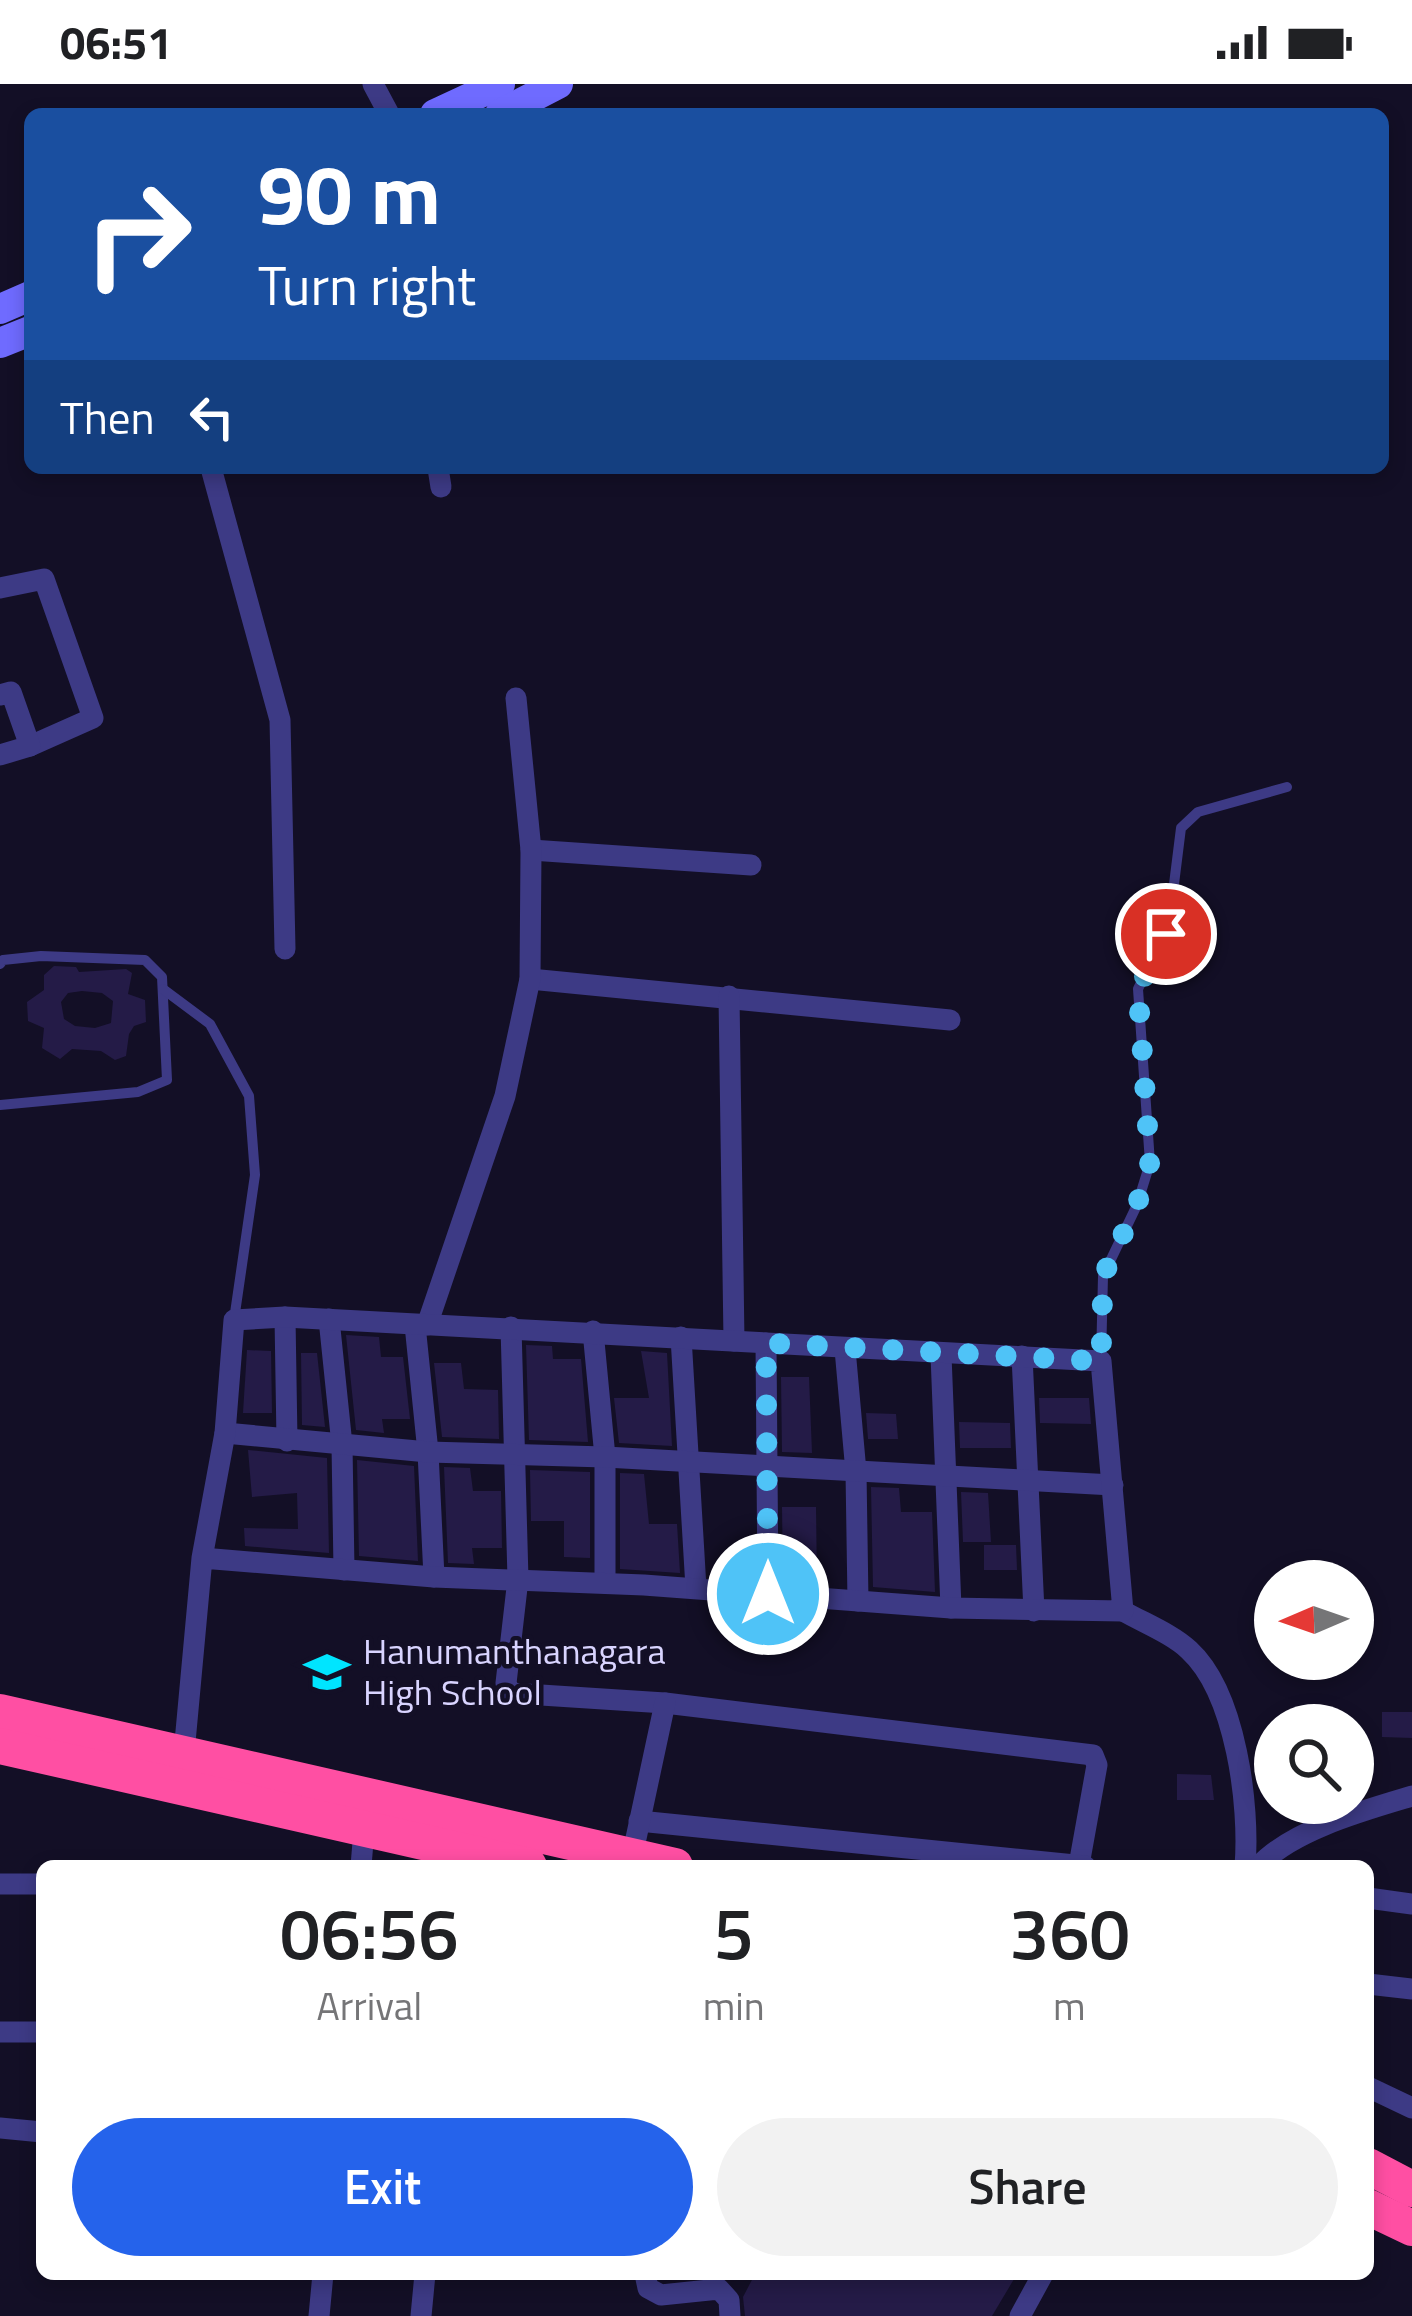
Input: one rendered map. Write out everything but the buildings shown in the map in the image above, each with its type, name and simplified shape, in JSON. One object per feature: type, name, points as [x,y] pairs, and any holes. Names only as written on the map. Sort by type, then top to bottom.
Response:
[{"type":"highway","points":[[0,1712],[184,1753],[636,1839],[666,1860]]},
{"type":"highway","points":[[0,1746],[363,1848],[462,1860]]},
{"type":"highway","points":[[1374,2169],[1412,2189]]},
{"type":"highway","points":[[1374,2209],[1412,2228]]},
{"type":"main road","points":[[448,108],[500,84]]},
{"type":"street","points":[[213,474],[280,719],[285,949]]},
{"type":"street","points":[[0,588],[44,579],[93,718],[0,755]]},
{"type":"street","points":[[0,695],[11,692],[30,746]]},
{"type":"street","points":[[434,1577],[421,1325],[505,1096],[530,979],[530,850],[516,698]]},
{"type":"street","points":[[530,850],[751,865]]},
{"type":"street","points":[[530,979],[950,1020]]},
{"type":"street","points":[[729,996],[734,1340]]},
{"type":"street","points":[[285,1317],[287,1441]]},
{"type":"street","points":[[184,1753],[202,1558],[225,1433],[234,1320],[285,1317],[593,1331],[1101,1361],[1123,1611]]},
{"type":"street","points":[[329,1319],[342,1445],[344,1570]]},
{"type":"street","points":[[511,1328],[518,1579],[506,1683],[510,1693],[664,1703],[1093,1755],[1097,1765],[1083,1860]]},
{"type":"street","points":[[593,1331],[605,1457],[605,1583]]},
{"type":"street","points":[[681,1337],[697,1588]]},
{"type":"street","points":[[766,1343],[768,1594]]},
{"type":"street","points":[[845,1349],[856,1472],[858,1601]]},
{"type":"street","points":[[941,1355],[951,1608]]},
{"type":"street","points":[[1022,1356],[1034,1611]]},
{"type":"street","points":[[225,1433],[428,1452],[1112,1485]]},
{"type":"street","points":[[202,1558],[951,1608],[1123,1611],[1189,1650],[1214,1684],[1237,1761],[1248,1831],[1246,1860]]},
{"type":"street","points":[[664,1703],[636,1839],[983,1860]]},
{"type":"street","points":[[1265,1860],[1275,1849],[1412,1796]]},
{"type":"street","points":[[0,1883],[36,1884]]},
{"type":"street","points":[[1374,1899],[1412,1904]]},
{"type":"street","points":[[1374,1985],[1412,1989]]},
{"type":"street","points":[[0,2032],[36,2032]]},
{"type":"street","points":[[1374,2090],[1412,2108]]},
{"type":"street","points":[[0,2128],[36,2131]]},
{"type":"street","points":[[319,2316],[322,2280]]},
{"type":"street","points":[[421,2316],[424,2280]]},
{"type":"street","points":[[646,2280],[648,2288],[661,2295],[719,2290],[729,2300],[730,2316]]},
{"type":"street","points":[[1020,2316],[1040,2280]]},
{"type":"lane","points":[[1101,1361],[1103,1276],[1137,1205],[1150,1162],[1138,989],[1172,913],[1181,828],[1198,812],[1287,787]]},
{"type":"lane","points":[[0,1105],[138,1092],[167,1080],[162,977],[145,960],[41,956],[1,960]]},
{"type":"lane","points":[[163,988],[210,1024],[250,1104],[255,1174],[234,1320]]},
{"type":"place","name":"Hanumanthanagara High School","points":[[327,1672]]},
{"type":"route","points":[[768,1594],[766,1343],[1101,1361],[1103,1276],[1137,1205],[1151,1153],[1138,989],[1166,934]]}]
